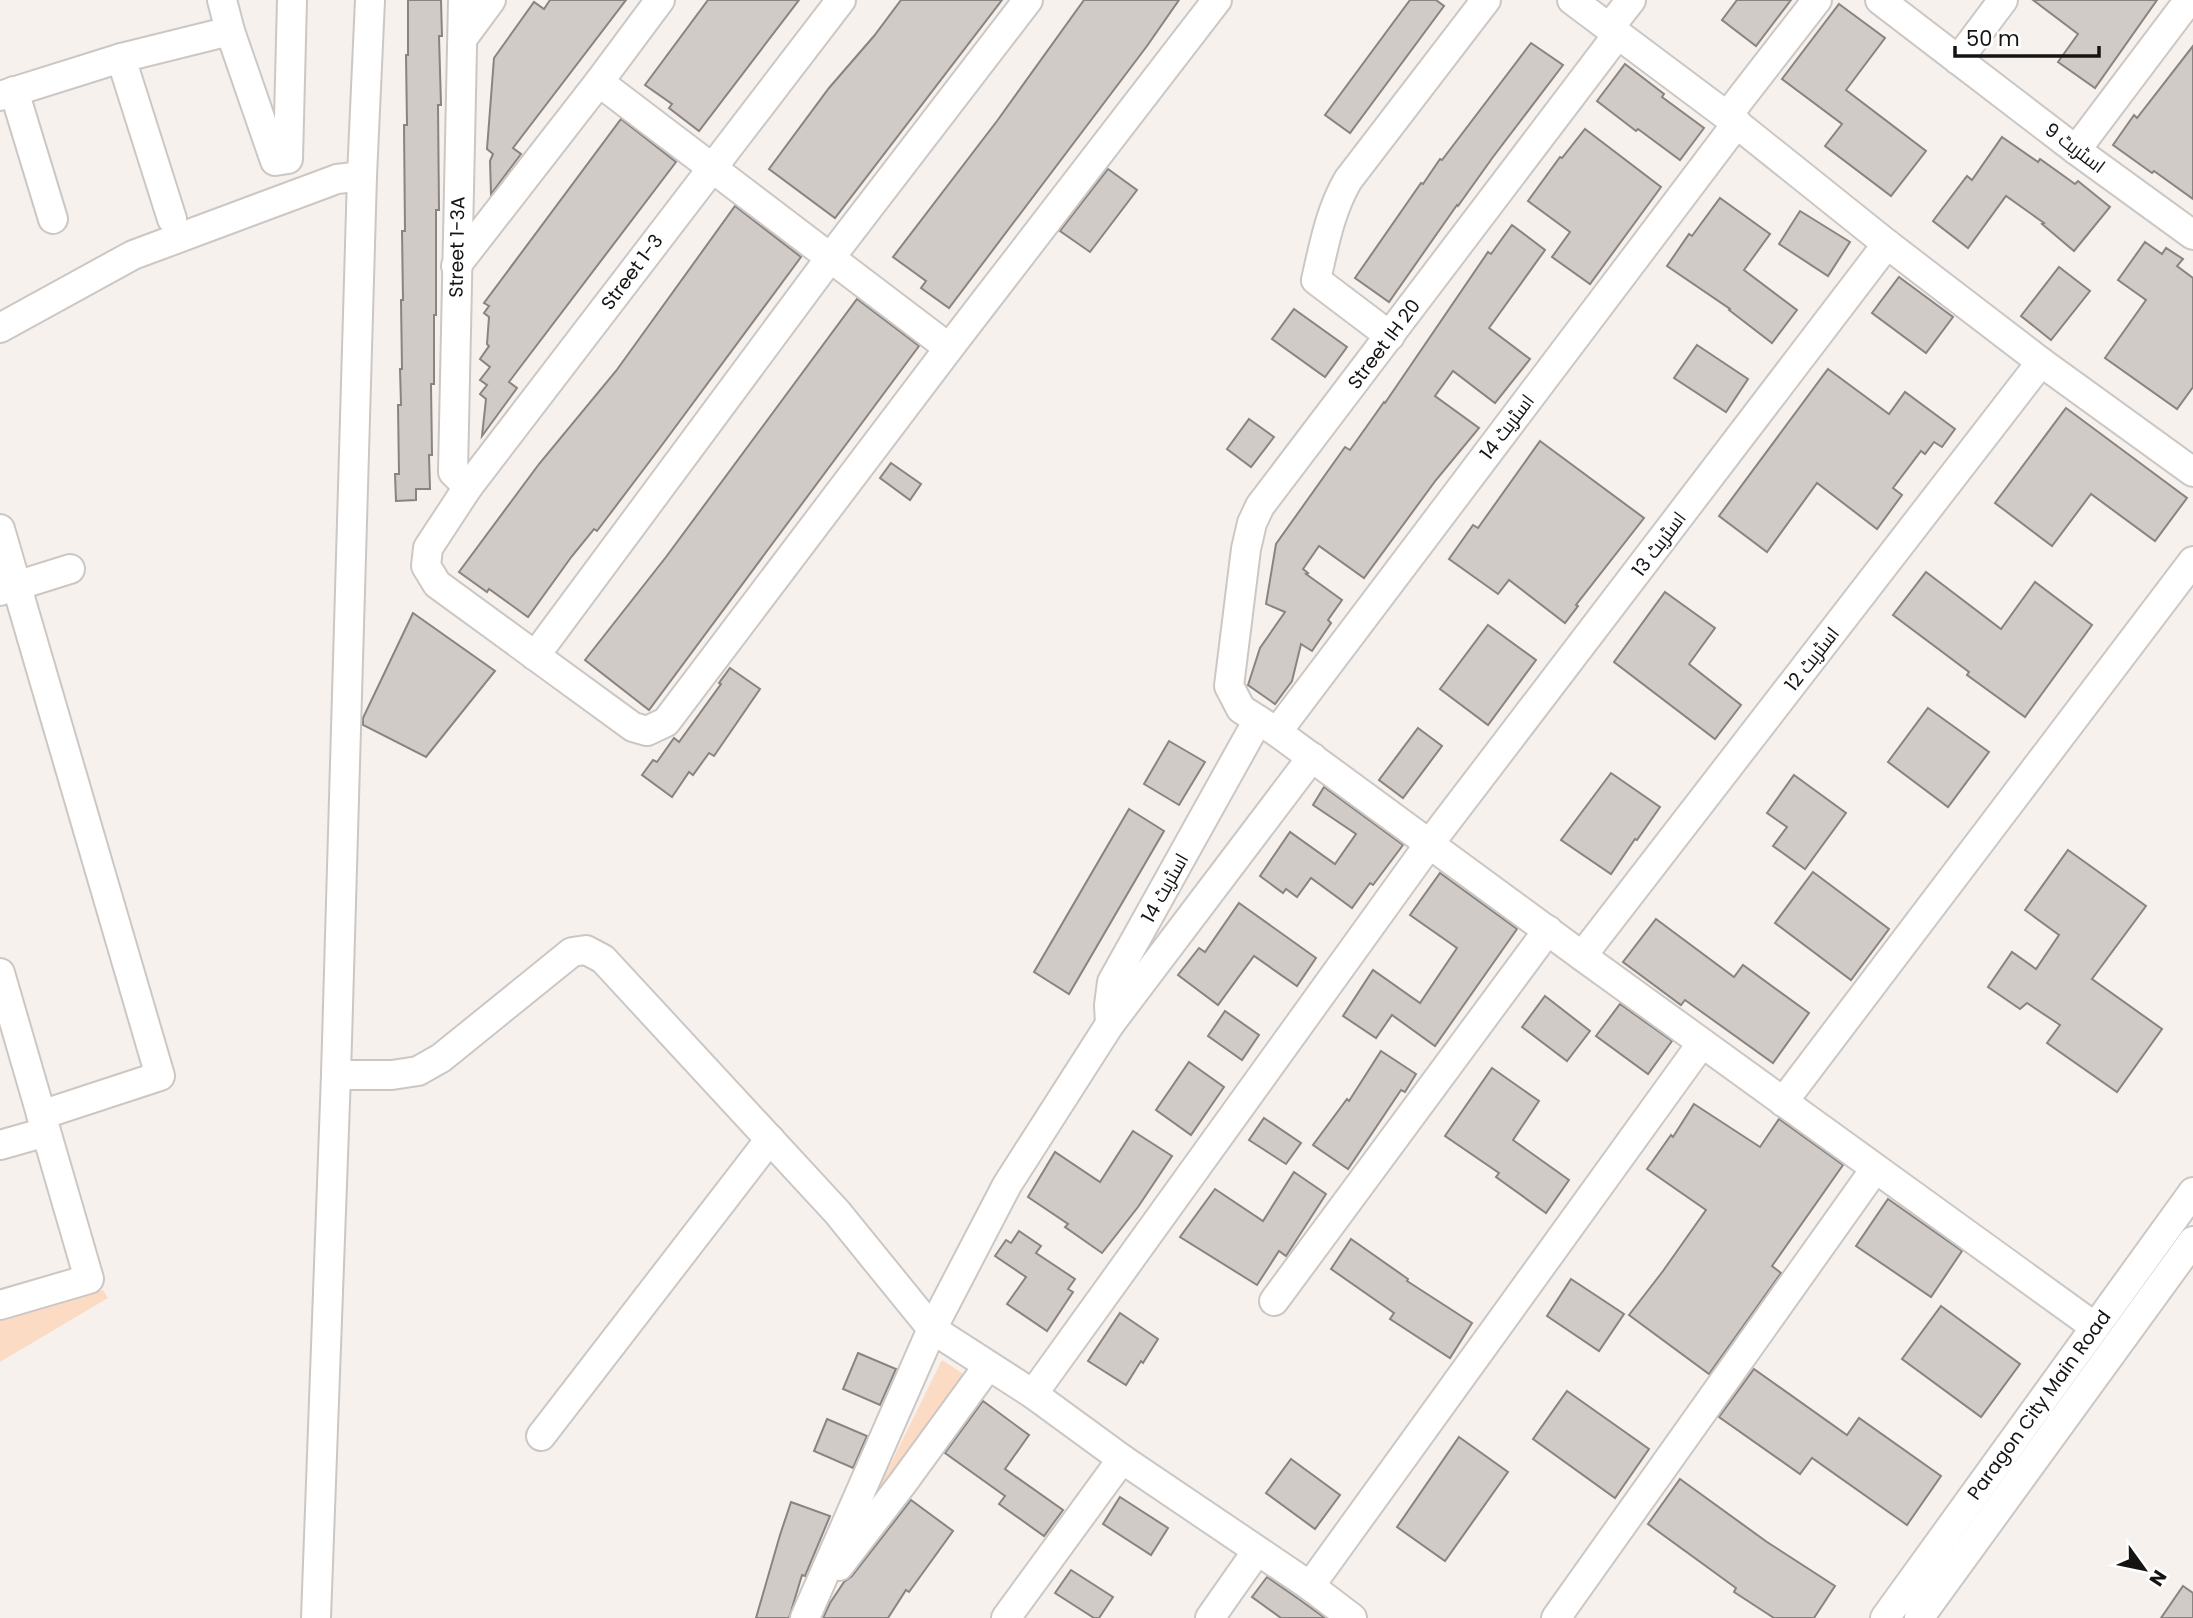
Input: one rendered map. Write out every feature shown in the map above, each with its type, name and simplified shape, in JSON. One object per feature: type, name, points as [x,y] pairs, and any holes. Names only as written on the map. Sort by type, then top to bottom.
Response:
[{"type":"street","points":[[222,0],[275,161],[288,159],[292,0]]},
{"type":"street","points":[[316,1618],[336,1075],[362,176],[370,0]]},
{"type":"street","name":"Street 1-3A","points":[[463,0],[453,472],[468,487]]},
{"type":"street","points":[[463,38],[491,0]]},
{"type":"street","points":[[456,266],[660,0]]},
{"type":"street","name":"Street 1-3","points":[[535,656],[438,584],[426,566],[428,548],[468,487],[841,0]]},
{"type":"street","points":[[1028,0],[830,258],[535,656],[633,727],[648,731],[666,722],[1217,0]]},
{"type":"street","points":[[1390,336],[1316,280],[1328,229],[1340,194],[1348,180],[1486,0]]},
{"type":"street","points":[[1572,0],[1732,119],[1887,244],[2041,362],[2193,472]]},
{"type":"street","name":"Street IH 20","points":[[1268,726],[1241,709],[1229,686],[1246,549],[1252,523],[1260,506],[1390,336],[1613,31],[1631,0]]},
{"type":"street","name":"اسٹریٹ 14","points":[[1110,1024],[1108,1005],[1112,982],[1268,726],[1732,119],[1817,0]]},
{"type":"street","name":"اسٹریٹ 9","points":[[1880,0],[2076,150],[2193,234]]},
{"type":"street","points":[[1958,60],[2003,0]]},
{"type":"street","points":[[2076,150],[2189,0]]},
{"type":"street","points":[[53,219],[7,93],[121,58],[230,31]]},
{"type":"street","points":[[121,58],[172,219]]},
{"type":"street","points":[[599,82],[949,348]]},
{"type":"street","points":[[0,328],[132,255],[337,179],[362,176]]},
{"type":"street","name":"اسٹریٹ 13","points":[[1032,1394],[1430,843],[1887,244]]},
{"type":"street","name":"اسٹریٹ 12","points":[[1582,956],[2041,362]]},
{"type":"street","points":[[0,529],[8,589],[160,1076],[44,1123],[0,1145]]},
{"type":"street","points":[[1783,1102],[2193,561]]},
{"type":"street","points":[[8,589],[70,569]]},
{"type":"street","points":[[1268,726],[2095,1327]]},
{"type":"street","points":[[809,1609],[932,1328],[1007,1185],[1110,1024],[1311,757]]},
{"type":"street","points":[[1274,1301],[1548,930]]},
{"type":"street","points":[[336,1075],[392,1076],[418,1071],[441,1058],[572,952],[586,950],[603,959],[837,1212],[932,1328],[1032,1394],[1122,1459],[1310,1586],[1352,1618]]},
{"type":"street","points":[[0,973],[89,1279],[0,1305]]},
{"type":"street","points":[[1310,1586],[1702,1043]]},
{"type":"street","points":[[541,1436],[770,1139]]},
{"type":"street","points":[[1556,1618],[1875,1169]]},
{"type":"street","name":"Paragon City Main Road","points":[[1885,1618],[2193,1192]]},
{"type":"street","name":"Paragon City Main Road","points":[[1919,1618],[2193,1241]]},
{"type":"street","points":[[809,1609],[988,1366]]},
{"type":"street","points":[[1006,1618],[1122,1459]]},
{"type":"street","points":[[1210,1618],[1257,1551]]},
{"type":"shaded area","points":[[103,1290],[108,1298],[0,1362],[0,1319]]},
{"type":"shaded area","points":[[942,1360],[968,1377],[854,1538]]},
{"type":"building","points":[[408,0],[441,0],[439,210],[436,210],[436,315],[434,384],[431,384],[430,489],[416,489],[416,500],[396,501],[395,474],[399,474],[398,405],[401,405],[402,369],[402,231],[405,231],[404,125],[407,125]]},
{"type":"building","points":[[550,0],[626,0],[513,148],[521,154],[491,194],[490,161],[493,154],[487,149],[494,58],[534,2],[544,9]]},
{"type":"building","points":[[708,0],[799,0],[699,131],[669,108],[672,104],[645,85]]},
{"type":"building","points":[[901,0],[1002,0],[835,218],[769,169],[829,88]]},
{"type":"building","points":[[1084,0],[1179,0],[949,308],[921,288],[926,281],[893,257],[997,121]]},
{"type":"building","points":[[1410,0],[1436,0],[1444,6],[1350,133],[1325,115]]},
{"type":"building","points":[[1737,0],[1791,0],[1756,46],[1722,20]]},
{"type":"building","points":[[2033,0],[2157,0],[2095,88],[2058,62],[2078,34]]},
{"type":"building","points":[[1839,4],[1885,38],[1846,90],[1926,151],[1891,196],[1825,146],[1842,124],[1782,79]]},
{"type":"building","points":[[1531,43],[1563,65],[1457,205],[1389,302],[1355,278],[1421,183],[1423,184],[1440,159],[1442,160]]},
{"type":"building","points":[[2193,46],[2193,199],[2113,145],[2134,115],[2137,118]]},
{"type":"building","points":[[1625,64],[1664,94],[1662,97],[1704,128],[1680,160],[1597,101]]},
{"type":"building","points":[[621,119],[676,162],[509,382],[517,388],[482,436],[486,399],[480,394],[487,385],[480,380],[490,367],[480,359],[489,346],[489,317],[484,313],[489,306],[484,303]]},
{"type":"building","points":[[1585,129],[1661,187],[1590,284],[1552,257],[1570,232],[1528,201],[1560,157],[1562,158]]},
{"type":"building","points":[[2002,137],[2075,184],[2078,181],[2110,207],[2074,251],[2042,224],[2044,223],[2006,196],[1968,248],[1933,221],[1967,176],[1972,180]]},
{"type":"building","points":[[1108,169],[1137,190],[1090,252],[1060,231]]},
{"type":"building","points":[[1720,198],[1770,234],[1744,270],[1797,310],[1772,343],[1730,309],[1667,266],[1689,234],[1692,236]]},
{"type":"building","points":[[735,206],[801,257],[597,531],[594,529],[572,556],[528,617],[489,589],[487,592],[459,572],[539,464],[616,371]]},
{"type":"building","points":[[1800,211],[1850,242],[1828,276],[1779,244]]},
{"type":"building","points":[[1512,225],[1545,250],[1489,328],[1530,359],[1495,403],[1453,371],[1435,396],[1479,428],[1436,480],[1364,578],[1319,546],[1303,569],[1342,600],[1328,620],[1331,623],[1312,651],[1301,644],[1292,681],[1275,704],[1248,685],[1260,648],[1285,612],[1266,604],[1276,544],[1345,447],[1350,450],[1385,403],[1488,252],[1491,254]]},
{"type":"building","points":[[2145,242],[2162,254],[2166,248],[2183,259],[2177,266],[2193,278],[2193,387],[2177,409],[2105,358],[2146,300],[2118,280]]},
{"type":"building","points":[[2059,267],[2090,291],[2051,340],[2021,316]]},
{"type":"building","points":[[1899,277],[1953,317],[1926,353],[1872,313]]},
{"type":"building","points":[[857,299],[919,346],[649,710],[585,660],[666,557]]},
{"type":"building","points":[[1294,309],[1347,347],[1325,377],[1272,339]]},
{"type":"building","points":[[1697,345],[1748,379],[1726,412],[1674,378]]},
{"type":"building","points":[[1828,369],[1889,414],[1905,392],[1955,429],[1942,447],[1934,442],[1925,454],[1921,451],[1893,488],[1902,495],[1877,529],[1817,483],[1767,552],[1719,516]]},
{"type":"building","points":[[2066,408],[2187,498],[2155,541],[2091,494],[2052,546],[1995,503]]},
{"type":"building","points":[[1249,419],[1274,437],[1251,467],[1227,449]]},
{"type":"building","points":[[1540,441],[1644,518],[1565,623],[1509,580],[1498,594],[1449,559],[1473,525],[1478,528]]},
{"type":"building","points":[[891,463],[921,484],[910,500],[880,478]]},
{"type":"building","points":[[1926,572],[2001,629],[2035,582],[2092,625],[2025,717],[1967,675],[1969,672],[1893,615]]},
{"type":"building","points":[[1665,592],[1715,628],[1689,664],[1741,705],[1715,739],[1614,662]]},
{"type":"building","points":[[413,613],[495,671],[426,757],[363,725],[363,718]]},
{"type":"building","points":[[1488,625],[1536,660],[1488,725],[1440,689]]},
{"type":"building","points":[[730,668],[760,689],[714,756],[709,753],[693,775],[689,772],[672,797],[642,775],[653,760],[657,762],[674,738],[679,742]]},
{"type":"building","points":[[1928,708],[1989,752],[1948,807],[1888,762]]},
{"type":"building","points":[[1418,728],[1442,746],[1403,798],[1379,780]]},
{"type":"building","points":[[1169,741],[1205,762],[1179,805],[1144,784]]},
{"type":"building","points":[[1611,773],[1660,807],[1611,874],[1561,840]]},
{"type":"building","points":[[1794,775],[1846,813],[1805,869],[1773,846],[1787,827],[1767,813]]},
{"type":"building","points":[[1324,787],[1403,845],[1352,908],[1311,878],[1297,897],[1286,889],[1283,893],[1260,876],[1290,832],[1335,864],[1356,834],[1313,805]]},
{"type":"building","points":[[1129,809],[1164,831],[1069,994],[1034,972]]},
{"type":"building","points":[[2068,850],[2146,906],[2092,979],[2162,1029],[2117,1092],[2047,1043],[2060,1025],[2027,1003],[2020,1009],[1988,987],[2012,952],[2036,969],[2059,935],[2025,910]]},
{"type":"building","points":[[1813,872],[1889,929],[1851,980],[1775,923]]},
{"type":"building","points":[[1440,873],[1517,929],[1435,1046],[1392,1015],[1376,1038],[1343,1016],[1373,970],[1420,1003],[1457,948],[1410,915]]},
{"type":"building","points":[[1239,903],[1316,958],[1297,986],[1254,956],[1218,1005],[1178,975],[1199,948],[1205,952]]},
{"type":"building","points":[[1656,919],[1734,977],[1743,965],[1809,1013],[1773,1063],[1685,1000],[1681,1005],[1623,962]]},
{"type":"building","points":[[1545,996],[1590,1031],[1567,1061],[1522,1027]]},
{"type":"building","points":[[1620,1004],[1672,1041],[1648,1074],[1596,1036]]},
{"type":"building","points":[[1225,1011],[1259,1035],[1242,1060],[1208,1036]]},
{"type":"building","points":[[1381,1051],[1416,1074],[1405,1092],[1401,1090],[1348,1169],[1313,1145],[1347,1099],[1349,1101]]},
{"type":"building","points":[[1189,1062],[1224,1087],[1191,1135],[1156,1110]]},
{"type":"building","points":[[1492,1068],[1539,1101],[1513,1140],[1569,1180],[1546,1213],[1496,1177],[1499,1173],[1445,1136]]},
{"type":"building","points":[[1694,1104],[1760,1147],[1779,1119],[1843,1165],[1772,1266],[1781,1273],[1709,1374],[1629,1315],[1706,1210],[1647,1169],[1671,1135],[1673,1137]]},
{"type":"building","points":[[1264,1118],[1301,1143],[1286,1164],[1249,1140]]},
{"type":"building","points":[[1133,1131],[1172,1156],[1138,1207],[1102,1253],[1065,1227],[1068,1224],[1028,1197],[1055,1152],[1100,1182]]},
{"type":"building","points":[[1294,1172],[1326,1194],[1286,1256],[1279,1251],[1257,1285],[1180,1237],[1215,1189],[1263,1221]]},
{"type":"building","points":[[1888,1199],[1962,1251],[1931,1297],[1856,1246]]},
{"type":"building","points":[[1019,1231],[1041,1246],[1036,1253],[1075,1279],[1068,1289],[1073,1292],[1047,1331],[1007,1304],[1026,1277],[995,1256],[1006,1240],[1011,1243]]},
{"type":"building","points":[[1351,1239],[1408,1279],[1407,1281],[1472,1323],[1450,1358],[1390,1319],[1394,1313],[1331,1269]]},
{"type":"building","points":[[1571,1279],[1624,1314],[1599,1351],[1547,1316]]},
{"type":"building","points":[[1941,1306],[2020,1364],[1981,1417],[1902,1359]]},
{"type":"building","points":[[1120,1313],[1158,1339],[1126,1385],[1088,1361]]},
{"type":"building","points":[[858,1353],[896,1369],[880,1405],[843,1389]]},
{"type":"building","points":[[1754,1369],[1847,1435],[1859,1418],[1941,1476],[1907,1525],[1812,1458],[1800,1474],[1719,1417]]},
{"type":"building","points":[[1567,1391],[1649,1449],[1615,1498],[1533,1439]]},
{"type":"building","points":[[983,1401],[1029,1435],[1005,1469],[1063,1510],[1044,1536],[999,1504],[1005,1496],[945,1453]]},
{"type":"building","points":[[827,1419],[867,1436],[853,1468],[814,1451]]},
{"type":"building","points":[[1459,1437],[1508,1472],[1445,1561],[1397,1527]]},
{"type":"building","points":[[1291,1459],[1340,1495],[1315,1529],[1266,1493]]},
{"type":"building","points":[[1680,1479],[1767,1542],[1835,1586],[1814,1618],[1774,1618],[1734,1592],[1736,1588],[1648,1524]]},
{"type":"building","points":[[1120,1497],[1168,1528],[1151,1555],[1103,1524]]},
{"type":"building","points":[[911,1500],[953,1531],[909,1592],[906,1590],[888,1618],[823,1618],[844,1582],[852,1576]]},
{"type":"building","points":[[791,1502],[830,1516],[805,1576],[802,1575],[789,1618],[756,1618],[780,1535]]},
{"type":"building","points":[[1071,1570],[1113,1597],[1099,1618],[1094,1618],[1055,1593]]},
{"type":"building","points":[[1267,1577],[1325,1618],[1281,1618],[1252,1597]]},
{"type":"building","points":[[2183,1586],[2193,1593],[2193,1618],[2161,1618]]}]
